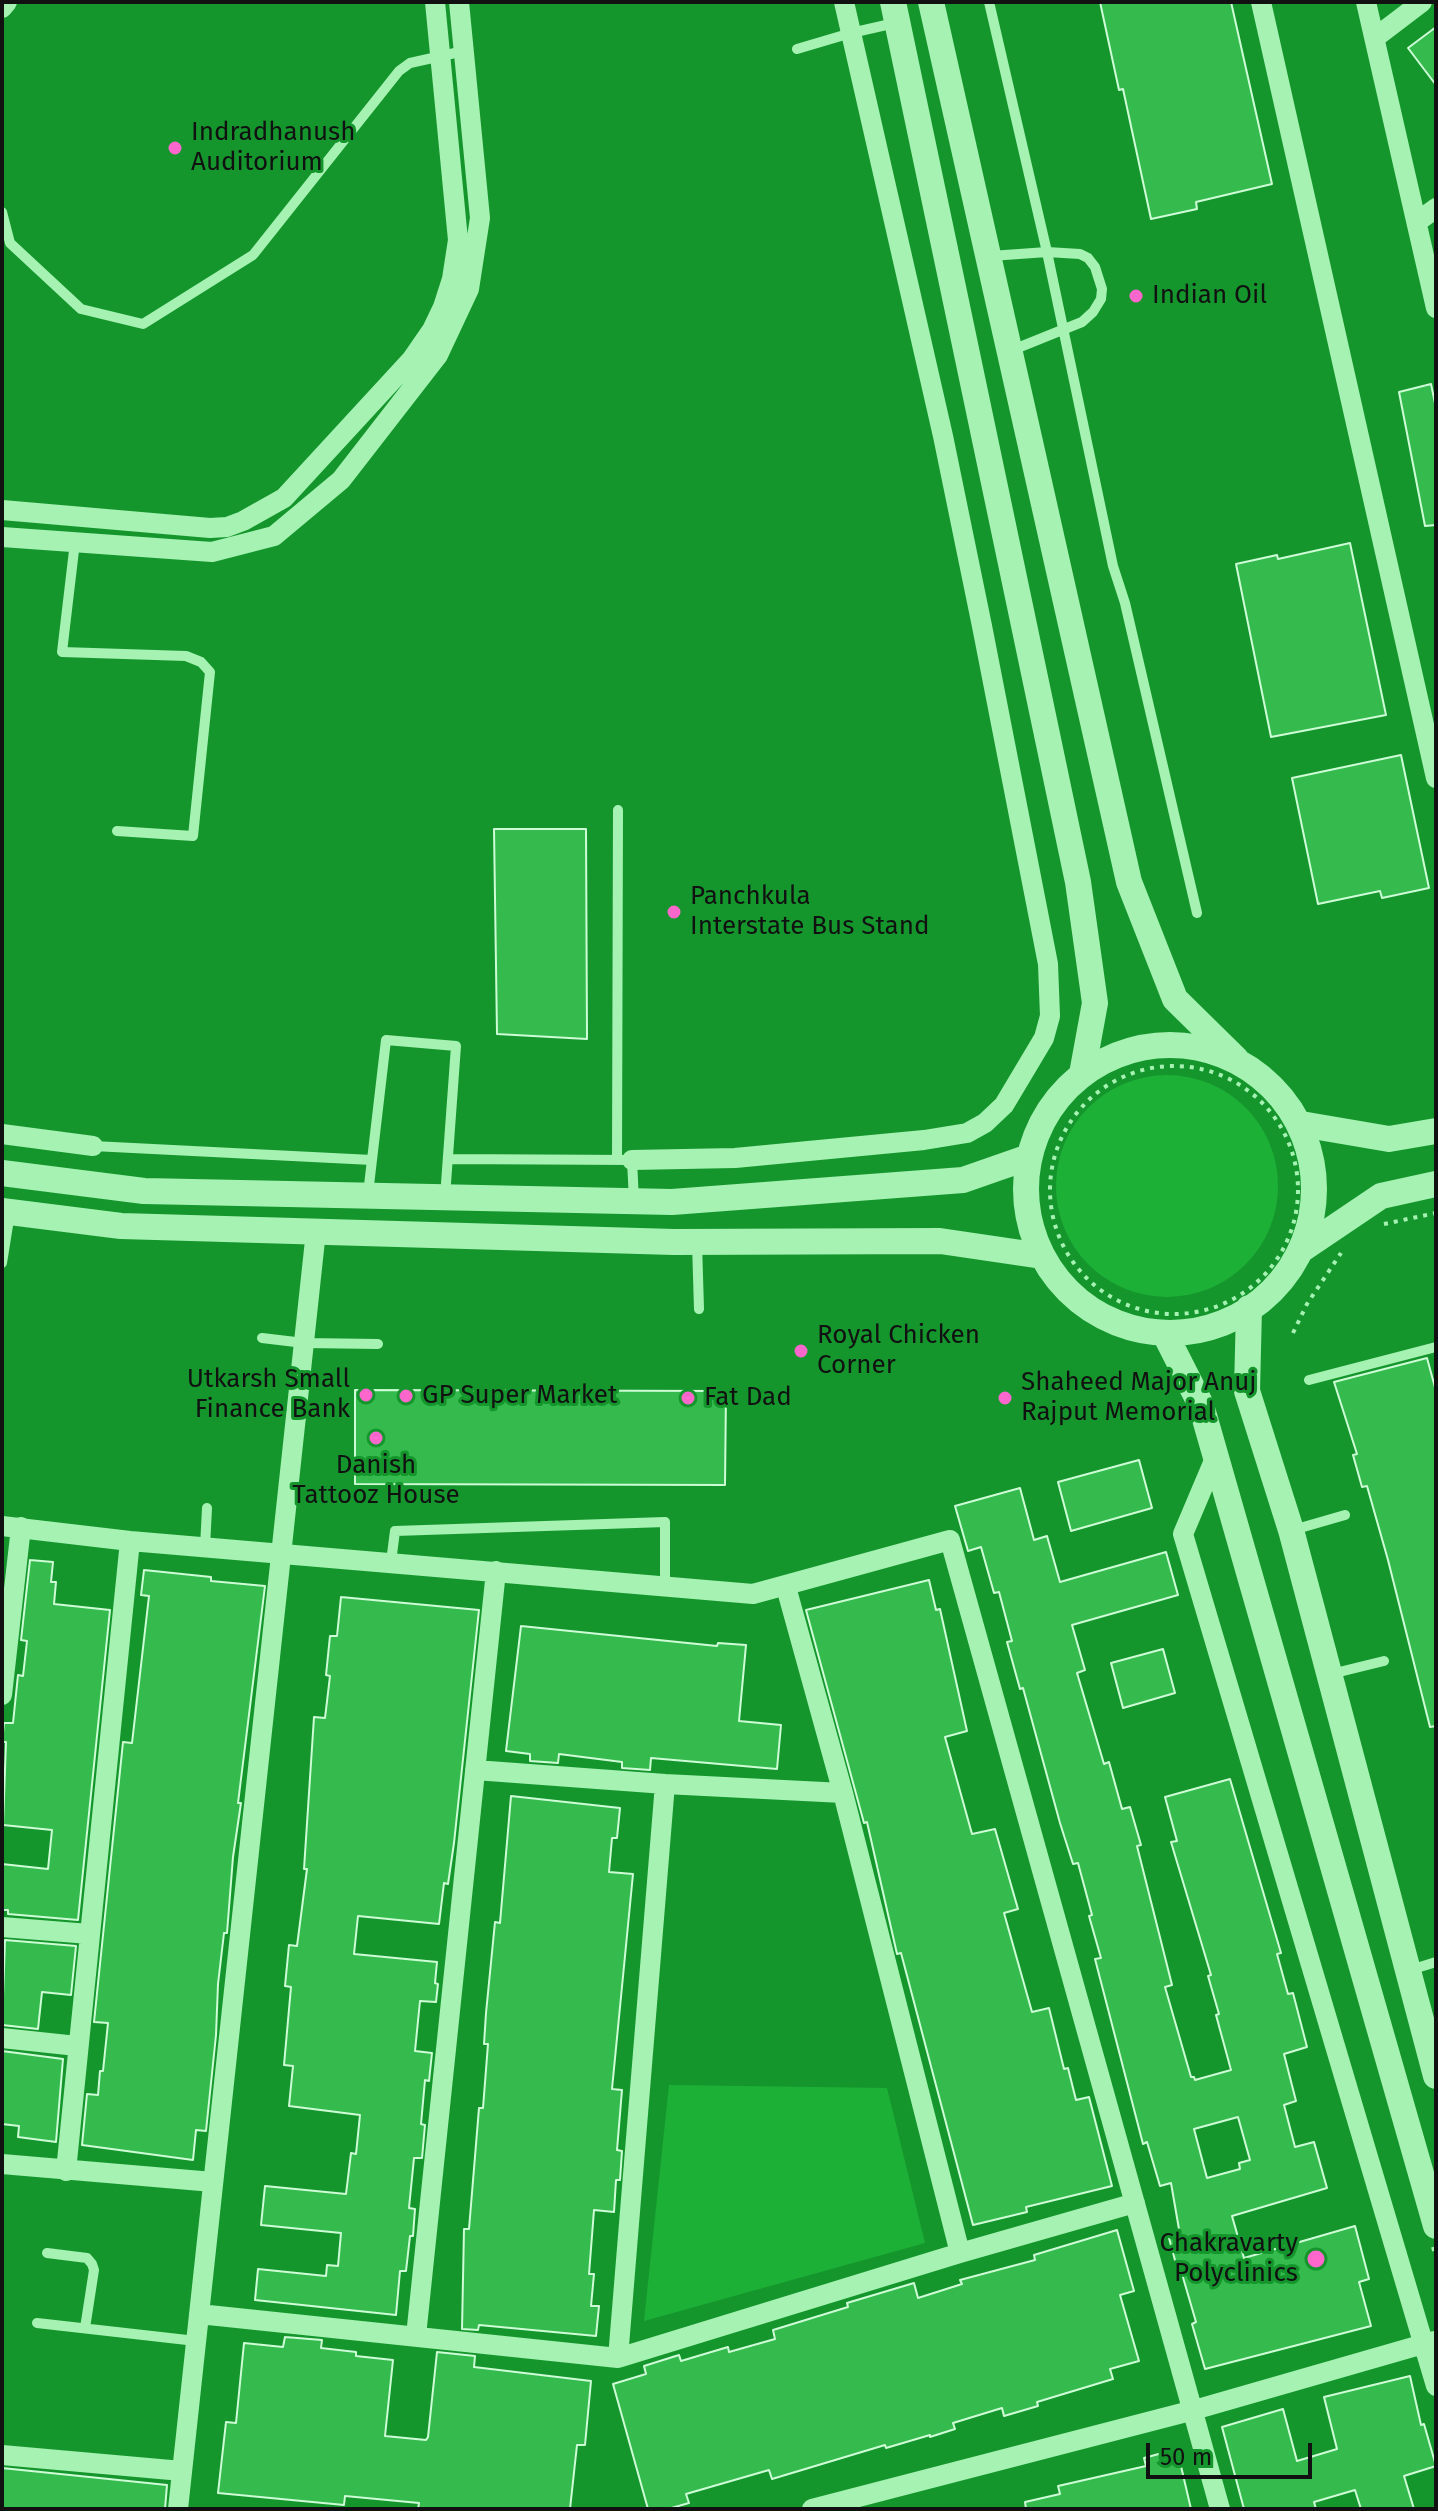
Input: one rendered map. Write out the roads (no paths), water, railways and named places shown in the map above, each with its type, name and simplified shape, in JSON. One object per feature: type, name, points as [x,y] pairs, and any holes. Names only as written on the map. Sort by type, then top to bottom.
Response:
[{"type":"street","points":[[2,8],[7,2]]},
{"type":"street","points":[[2,510],[219,527],[243,521],[284,498],[412,359],[443,307],[452,279],[458,240],[435,2]]},
{"type":"street","points":[[2,537],[212,552],[274,536],[341,480],[438,355],[469,289],[480,218],[459,2]]},
{"type":"street","points":[[624,1160],[735,1158],[967,1133],[985,1123],[1004,1105],[1044,1038],[1050,1016],[1048,964],[982,626],[943,436],[844,2]]},
{"type":"street","points":[[931,2],[1129,882],[1175,999],[1236,1059],[1280,1093],[1301,1124],[1314,1169],[1315,1203],[1301,1250],[1270,1294],[1224,1324],[1165,1334],[1116,1324],[1089,1309],[1063,1287],[1042,1256],[1027,1209],[1029,1157],[1039,1129],[1051,1106],[1082,1074],[1131,1049],[1187,1044],[1236,1059]]},
{"type":"street","points":[[1261,2],[1436,778]]},
{"type":"street","points":[[1366,2],[1436,308]]},
{"type":"street","points":[[1376,37],[1422,2]]},
{"type":"street","points":[[895,12],[1078,882],[1095,1003],[1082,1074]]},
{"type":"street","points":[[1417,222],[1436,208]]},
{"type":"street","points":[[1301,1124],[1389,1139],[1436,1131]]},
{"type":"street","points":[[2,1134],[93,1146]]},
{"type":"street","points":[[2,1173],[144,1191],[672,1202],[963,1180],[1029,1157]]},
{"type":"street","points":[[1301,1250],[1381,1196],[1436,1184]]},
{"type":"street","points":[[6,1212],[121,1226],[697,1242],[940,1241],[1042,1256]]},
{"type":"street","points":[[178,2509],[316,1231]]},
{"type":"street","points":[[1249,1308],[1247,1391],[1291,1530],[1436,2076]]},
{"type":"street","points":[[1165,1334],[1201,1405],[1436,2226]]},
{"type":"street","points":[[1216,1456],[1183,1534],[1430,2342],[1436,2386]]},
{"type":"street","points":[[2,1695],[12,1526],[130,1541],[753,1594],[950,1540],[1220,2509]]},
{"type":"street","points":[[66,2171],[130,1541]]},
{"type":"street","points":[[416,2336],[496,1571]]},
{"type":"street","points":[[786,1587],[843,1793],[960,2253]]},
{"type":"street","points":[[475,1770],[843,1793]]},
{"type":"street","points":[[618,2358],[665,1784]]},
{"type":"street","points":[[2,1927],[89,1934]]},
{"type":"street","points":[[2,2038],[77,2046]]},
{"type":"street","points":[[2,2164],[213,2182]]},
{"type":"street","points":[[199,2314],[618,2358],[1135,2203]]},
{"type":"street","points":[[812,2509],[1194,2410],[1430,2342]]},
{"type":"street","points":[[2,2455],[182,2471]]},
{"type":"lane","points":[[989,2],[1047,252],[1113,566],[1125,603],[1197,913]]},
{"type":"lane","points":[[797,49],[851,33],[895,12]]},
{"type":"lane","points":[[2,212],[10,243],[81,309],[143,324],[253,255],[399,71],[410,63],[464,51]]},
{"type":"lane","points":[[989,256],[1068,252],[1088,258],[1095,267],[1102,289],[1101,299],[1082,322],[1010,351]]},
{"type":"lane","points":[[75,542],[62,652],[186,656],[201,662],[210,672],[193,836],[117,831]]},
{"type":"lane","points":[[618,810],[624,1160],[634,1201]]},
{"type":"lane","points":[[368,1196],[386,1040],[456,1046],[445,1197]]},
{"type":"lane","points":[[93,1146],[372,1160]]},
{"type":"lane","points":[[448,1159],[624,1160]]},
{"type":"lane","points":[[2,1263],[6,1212]]},
{"type":"lane","points":[[697,1242],[699,1309]]},
{"type":"lane","points":[[262,1338],[304,1343],[378,1344]]},
{"type":"lane","points":[[1309,1380],[1436,1347]]},
{"type":"lane","points":[[205,1547],[207,1508]]},
{"type":"lane","points":[[1291,1530],[1345,1515]]},
{"type":"lane","points":[[391,1562],[395,1531],[665,1522],[665,1586]]},
{"type":"lane","points":[[1329,1674],[1384,1661]]},
{"type":"lane","points":[[1407,1971],[1436,1962]]},
{"type":"lane","points":[[47,2253],[87,2258],[92,2264],[85,2328]]},
{"type":"lane","points":[[37,2323],[196,2341]]},
{"type":"place","name":"Indradhanush Auditorium","points":[[175,148]]},
{"type":"place","name":"Indian Oil","points":[[1136,296]]},
{"type":"place","name":"Panchkula Interstate Bus Stand","points":[[674,912]]},
{"type":"place","name":"Royal Chicken Corner","points":[[801,1351]]},
{"type":"place","name":"Utkarsh Small Finance Bank","points":[[366,1395]]},
{"type":"place","name":"GP Super Market","points":[[406,1396]]},
{"type":"place","name":"Fat Dad","points":[[688,1398]]},
{"type":"place","name":"Shaheed Major Anuj Rajput Memorial","points":[[1005,1398]]},
{"type":"place","name":"Danish Tattooz House","points":[[376,1438]]},
{"type":"place","name":"Chakravarty Polyclinics","points":[[1316,2259]]}]
